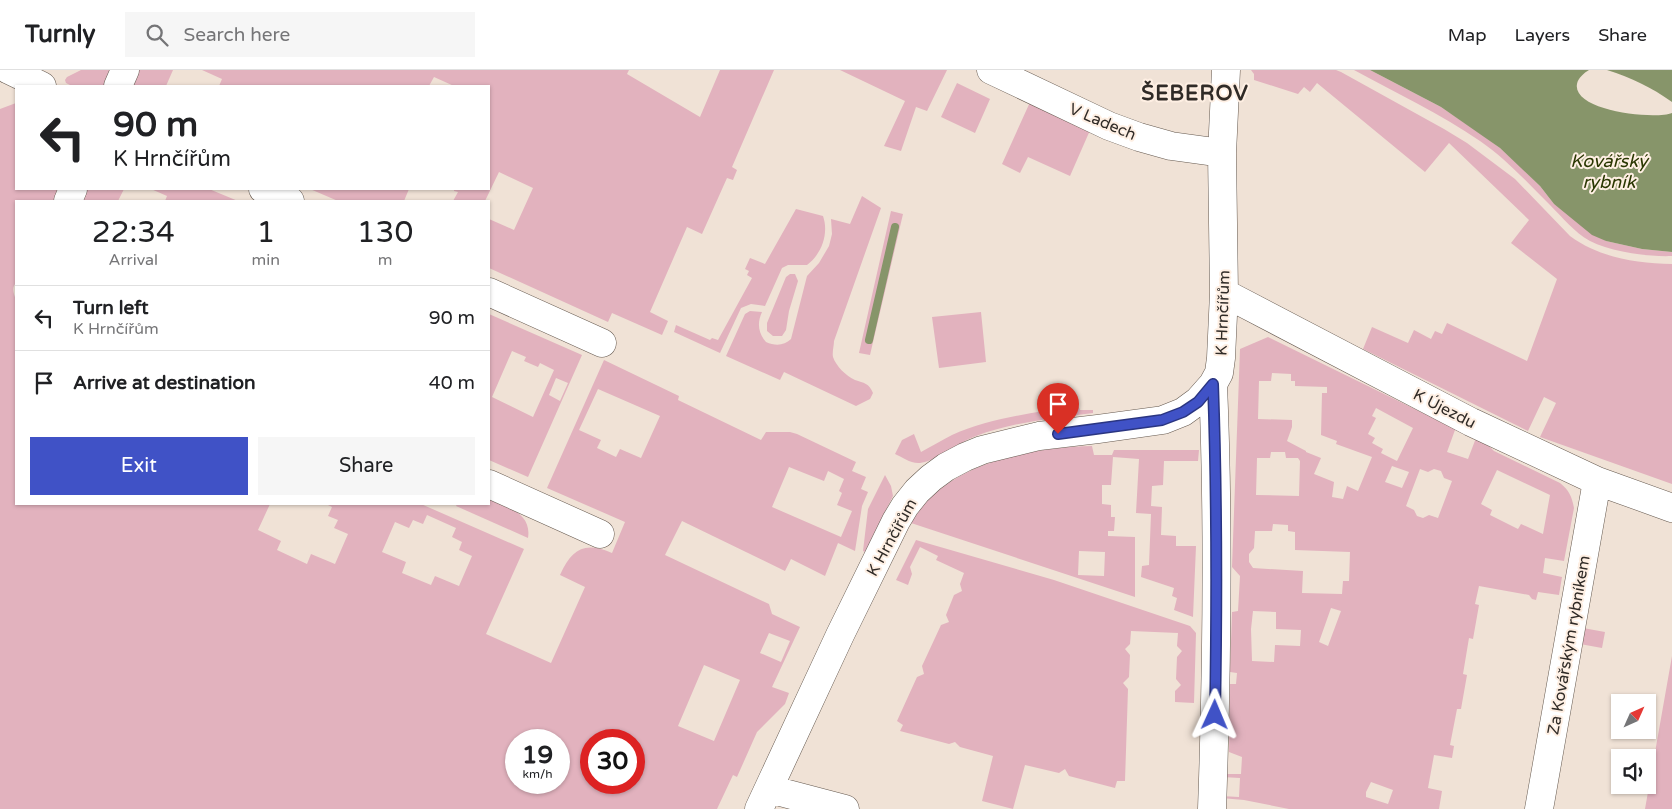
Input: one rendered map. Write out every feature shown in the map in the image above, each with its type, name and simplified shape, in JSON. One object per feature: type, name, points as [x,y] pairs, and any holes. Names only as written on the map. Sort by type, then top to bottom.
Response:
[{"type":"street","points":[[118,85],[126,70]]},
{"type":"street","name":"V Ladech","points":[[991,70],[1109,126],[1139,138],[1171,146],[1222,153]]},
{"type":"street","name":"K Hrnčířům","points":[[764,799],[840,635],[896,521],[917,491],[931,478],[946,466],[982,450],[1000,445],[1039,436],[1162,420],[1191,407],[1198,402],[1213,384],[1219,373],[1221,358],[1224,294],[1222,153],[1226,70]]},
{"type":"street","points":[[265,190],[288,200]]},
{"type":"street","points":[[490,292],[602,343]]},
{"type":"street","name":"K Újezdu","points":[[1224,294],[1471,422],[1597,481],[1672,508]]},
{"type":"street","points":[[1212,809],[1217,624],[1216,452],[1213,384]]},
{"type":"street","name":"Za Kovářským rybníkem","points":[[1539,809],[1597,481]]},
{"type":"street","points":[[490,484],[600,534]]},
{"type":"street","points":[[764,799],[845,809]]},
{"type":"shaded area","points":[[81,70],[116,70],[108,85],[70,85],[66,83],[67,77]]},
{"type":"shaded area","points":[[134,70],[173,70],[166,85],[126,85]]},
{"type":"shaded area","points":[[202,70],[629,70],[627,74],[700,117],[720,70],[774,70],[732,167],[737,170],[733,180],[727,178],[702,234],[687,227],[650,312],[668,321],[662,335],[612,313],[608,322],[490,268],[490,219],[514,230],[533,188],[499,172],[485,200],[454,200],[458,192],[454,190],[490,190],[490,85],[452,85],[434,77],[430,85],[219,85],[222,79]]},
{"type":"shaded area","points":[[840,70],[947,70],[927,111],[916,107],[901,151],[884,146],[905,101]]},
{"type":"shaded area","points":[[1251,70],[1336,70],[1341,72],[1467,143],[1515,179],[1570,236],[1594,250],[1632,261],[1672,264],[1672,484],[1540,437],[1556,403],[1544,397],[1528,431],[1363,349],[1372,327],[1408,343],[1414,330],[1431,339],[1435,331],[1442,334],[1447,323],[1527,361],[1557,279],[1511,243],[1529,220],[1449,143],[1425,172],[1317,83],[1310,92],[1304,87],[1298,94],[1254,80],[1254,74]]},
{"type":"shaded area","points":[[1354,70],[1370,70],[1441,107],[1484,136],[1521,167],[1540,186],[1554,204],[1606,241],[1642,249],[1672,252],[1672,256],[1630,253],[1608,248],[1590,241],[1569,224],[1508,163],[1490,148],[1434,113]]},
{"type":"shaded area","points":[[957,83],[990,99],[975,133],[941,117]]},
{"type":"shaded area","points":[[1031,100],[1091,128],[1070,176],[1028,157],[1020,173],[1002,164]]},
{"type":"shaded area","points":[[15,103],[15,190],[58,190],[54,200],[15,200],[15,284],[13,289],[15,296],[15,505],[270,505],[258,530],[281,541],[277,550],[307,564],[311,554],[335,564],[348,534],[334,528],[338,520],[328,516],[332,507],[328,505],[423,505],[524,549],[486,634],[551,663],[585,587],[560,575],[569,559],[580,550],[594,548],[612,553],[625,522],[547,488],[604,360],[679,396],[678,400],[761,440],[766,432],[790,432],[856,462],[852,471],[866,477],[861,489],[868,492],[862,506],[855,551],[838,543],[825,576],[791,559],[785,571],[682,521],[665,555],[769,604],[772,614],[800,627],[772,687],[789,693],[785,704],[757,732],[737,777],[733,775],[717,809],[0,809],[0,109]],"holes":[[[598,389],[660,416],[641,458],[620,449],[616,457],[597,448],[601,440],[579,430]],[[789,467],[824,481],[828,471],[844,479],[839,491],[842,493],[837,505],[852,511],[841,537],[772,507]],[[427,515],[456,528],[452,537],[462,542],[459,550],[472,556],[459,586],[435,576],[431,585],[402,573],[406,562],[382,552],[395,522],[409,528],[413,520],[423,524]],[[769,633],[790,641],[781,662],[760,653]],[[704,665],[740,680],[714,741],[678,726]]]},
{"type":"shaded area","points":[[84,190],[124,190],[118,200],[78,200]]},
{"type":"shaded area","points":[[153,190],[211,190],[236,200],[165,200],[167,196]]},
{"type":"shaded area","points":[[312,190],[409,190],[404,200],[336,200]]},
{"type":"shaded area","points":[[862,196],[881,208],[834,341],[833,353],[836,364],[842,370],[855,380],[868,385],[873,393],[870,399],[856,406],[784,372],[780,380],[726,356],[745,314],[750,311],[762,312],[759,328],[766,342],[779,345],[791,339],[807,276],[819,263],[829,246],[832,234],[831,219],[850,224]]},
{"type":"shaded area","points":[[796,209],[823,216],[825,236],[817,255],[807,265],[788,265],[782,268],[765,306],[751,304],[741,308],[720,353],[674,332],[676,325],[710,340],[712,338],[718,340],[752,278],[747,275],[749,271],[745,269],[750,258],[765,264]]},
{"type":"shaded area","points":[[891,211],[903,214],[870,355],[859,353]]},
{"type":"shaded area","points":[[790,274],[795,274],[798,281],[789,311],[786,330],[782,336],[773,336],[767,331],[767,323],[786,277]]},
{"type":"shaded area","points":[[981,312],[986,362],[939,368],[932,317]]},
{"type":"shaded area","points":[[490,314],[582,355],[528,477],[490,460]],"holes":[[[512,351],[526,357],[524,361],[538,367],[540,363],[554,370],[533,417],[492,397]],[[556,378],[568,383],[560,401],[549,395]]]},
{"type":"shaded area","points":[[1268,337],[1431,417],[1479,436],[1494,451],[1560,483],[1566,488],[1571,497],[1574,508],[1564,561],[1545,558],[1543,573],[1562,577],[1559,595],[1538,592],[1536,600],[1532,599],[1529,595],[1479,586],[1475,604],[1479,605],[1473,639],[1469,638],[1463,674],[1467,675],[1461,709],[1457,709],[1450,745],[1454,746],[1452,758],[1434,755],[1428,788],[1442,791],[1439,809],[1289,809],[1244,800],[1221,798],[1221,796],[1239,797],[1240,778],[1222,777],[1223,774],[1241,774],[1242,757],[1229,752],[1230,684],[1236,684],[1237,673],[1230,672],[1232,612],[1238,611],[1240,576],[1232,567],[1240,349]],"holes":[[[1272,373],[1291,374],[1291,381],[1295,381],[1295,386],[1327,387],[1327,393],[1322,393],[1321,435],[1337,441],[1336,444],[1372,457],[1358,491],[1347,486],[1343,499],[1332,497],[1334,482],[1314,474],[1321,458],[1287,441],[1292,427],[1292,420],[1258,419],[1259,381],[1271,381]],[[1376,408],[1413,428],[1397,461],[1381,453],[1383,449],[1372,443],[1375,438],[1368,434],[1376,418],[1372,416]],[[1455,430],[1476,438],[1468,459],[1447,452]],[[1271,452],[1285,452],[1286,458],[1298,458],[1300,461],[1299,496],[1256,495],[1257,458],[1270,458]],[[1392,466],[1409,472],[1402,488],[1385,482]],[[1420,469],[1428,472],[1434,469],[1441,471],[1444,478],[1452,481],[1438,518],[1429,515],[1423,518],[1417,516],[1414,510],[1406,506]],[[1497,470],[1550,495],[1543,534],[1521,524],[1518,529],[1490,515],[1492,510],[1481,504]],[[1273,524],[1288,525],[1288,531],[1295,532],[1295,550],[1350,552],[1349,581],[1343,581],[1342,594],[1302,593],[1303,571],[1253,568],[1249,562],[1249,554],[1254,548],[1255,531],[1272,531]],[[1331,608],[1341,611],[1328,646],[1319,642]],[[1253,611],[1276,612],[1276,629],[1301,630],[1300,646],[1275,645],[1274,662],[1252,661],[1251,629]],[[1371,782],[1393,790],[1388,804],[1366,797],[1366,792]]]},
{"type":"shaded area","points":[[1078,405],[1080,410],[1093,410],[1093,413],[1034,421],[990,431],[969,439],[935,458],[920,463],[910,461],[895,454],[902,440],[914,434],[921,452],[952,435],[983,424],[1014,416]]},
{"type":"shaded area","points":[[1092,446],[1094,455],[1112,455],[1114,450],[1199,450],[1198,461],[1164,461],[1163,485],[1152,486],[1151,506],[1162,507],[1161,535],[1176,536],[1176,546],[1196,546],[1193,617],[1174,610],[1177,598],[1172,596],[1174,588],[1141,577],[1142,566],[1149,565],[1151,514],[1136,513],[1139,459],[1113,457],[1111,485],[1102,485],[1102,504],[1111,505],[1111,517],[1115,517],[1114,531],[1108,531],[1108,536],[1135,537],[1135,597],[911,523],[923,505],[948,483],[986,464],[1029,453]],"holes":[[[1079,551],[1105,552],[1104,576],[1078,575]]]},
{"type":"shaded area","points":[[885,475],[891,486],[893,496],[865,552],[863,551],[868,509]]},
{"type":"shaded area","points":[[490,499],[510,508],[517,512],[526,522],[528,538],[456,506],[490,505]]},
{"type":"shaded area","points":[[916,540],[1054,580],[1190,626],[1196,633],[1194,703],[1175,702],[1175,691],[1181,685],[1176,679],[1177,657],[1182,651],[1177,646],[1178,633],[1131,631],[1130,644],[1125,649],[1130,655],[1129,677],[1123,683],[1128,689],[1125,781],[1117,781],[1115,788],[1069,776],[1065,769],[1059,773],[1025,765],[1013,809],[982,801],[993,756],[960,747],[955,742],[949,744],[900,731],[903,725],[897,721],[917,677],[924,674],[922,666],[941,625],[949,622],[946,615],[954,595],[962,591],[960,584],[964,573],[936,560],[938,556],[920,547],[910,567],[912,574],[908,585],[896,580]]},
{"type":"shaded area","points":[[1583,628],[1605,632],[1602,648],[1580,644]]},
{"type":"shaded area","points":[[1672,656],[1672,809],[1645,809],[1648,794],[1656,794],[1656,749]]},
{"type":"water","name":"Kovářský rybník","points":[[1370,70],[1589,70],[1577,84],[1579,93],[1587,101],[1600,107],[1633,114],[1663,115],[1672,113],[1672,252],[1642,249],[1606,241],[1592,235],[1554,204],[1540,186],[1500,148],[1441,107]]},
{"type":"water","points":[[1607,70],[1672,70],[1672,102],[1641,83]]},
{"type":"waterway","points":[[869,340],[895,227]]},
{"type":"district","name":"ŠEBEROV","points":[[1195,93]]},
{"type":"route","points":[[1058,434],[1162,420],[1183,412],[1198,402],[1213,384],[1216,452],[1217,624],[1215,715]]}]
